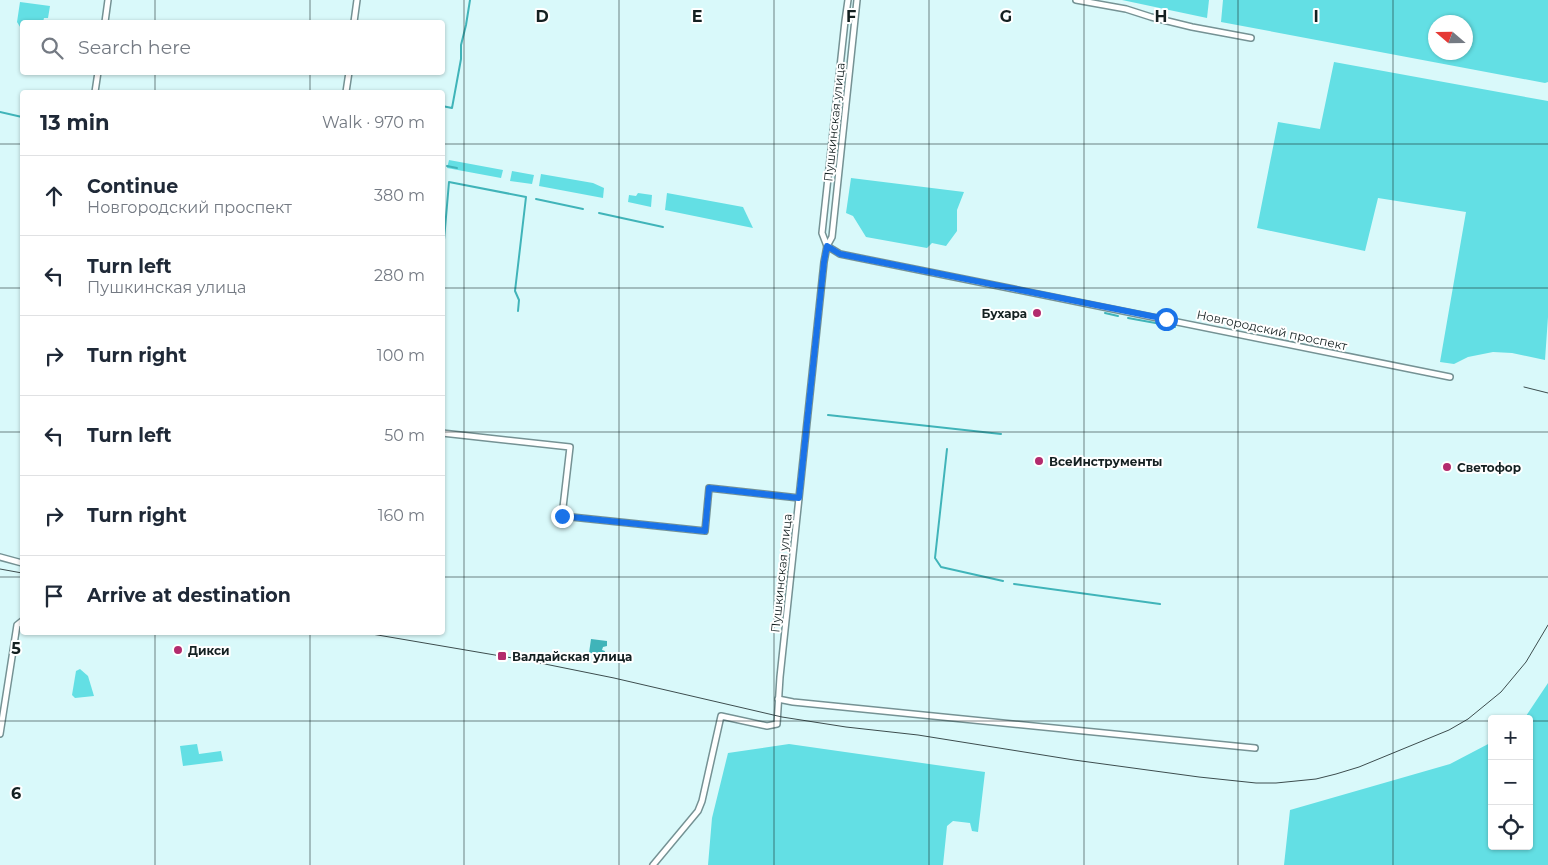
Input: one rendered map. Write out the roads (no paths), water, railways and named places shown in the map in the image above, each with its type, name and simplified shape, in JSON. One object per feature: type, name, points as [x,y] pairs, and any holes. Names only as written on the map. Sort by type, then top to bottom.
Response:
[{"type":"street","points":[[105,20],[108,0]]},
{"type":"street","points":[[354,20],[357,0]]},
{"type":"street","name":"Пушкинская улица","points":[[827,246],[822,233],[844,21],[848,0]]},
{"type":"street","name":"Пушкинская улица","points":[[653,865],[698,811],[702,801],[720,716],[767,726],[777,724],[778,699],[824,262],[827,246],[832,237],[857,0]]},
{"type":"street","points":[[1076,0],[1126,9],[1151,18],[1250,38]]},
{"type":"street","points":[[95,90],[98,75]]},
{"type":"street","points":[[346,90],[349,75]]},
{"type":"street","name":"Новгородский проспект","points":[[827,246],[840,254],[1450,377]]},
{"type":"street","points":[[445,433],[570,447],[562,516],[705,531],[709,488],[799,498]]},
{"type":"street","points":[[0,557],[20,562]]},
{"type":"street","points":[[0,734],[17,625],[20,623]]},
{"type":"street","points":[[778,699],[1255,748]]},
{"type":"waterway","points":[[445,107],[452,108],[470,0]]},
{"type":"waterway","points":[[0,112],[20,117]]},
{"type":"waterway","points":[[447,166],[457,168]]},
{"type":"waterway","points":[[445,228],[449,182],[526,197],[515,291],[519,300],[518,311]]},
{"type":"waterway","points":[[536,199],[583,209]]},
{"type":"waterway","points":[[599,213],[663,227]]},
{"type":"waterway","points":[[1105,313],[1118,316]]},
{"type":"waterway","points":[[1128,318],[1161,324]]},
{"type":"waterway","points":[[1170,326],[1175,327]]},
{"type":"waterway","points":[[828,415],[1001,434]]},
{"type":"waterway","points":[[947,449],[935,558],[941,567],[1003,581]]},
{"type":"waterway","points":[[1014,584],[1160,604]]},
{"type":"tram line","points":[[1524,387],[1548,393]]},
{"type":"tram line","points":[[0,569],[20,573]]},
{"type":"tram line","points":[[378,635],[530,661],[614,678],[782,717],[846,727],[918,735],[1074,760],[1199,777],[1256,783],[1276,783],[1316,779],[1359,767],[1449,730],[1468,719],[1501,692],[1526,662],[1548,625]]},
{"type":"place","name":"Бухара","points":[[1037,313]]},
{"type":"place","name":"ВсеИнструменты","points":[[1039,461]]},
{"type":"place","name":"Светофор","points":[[1447,467]]},
{"type":"place","name":"Дикси","points":[[178,650]]},
{"type":"place","name":"Валдайская улица","points":[[502,656]]}]
